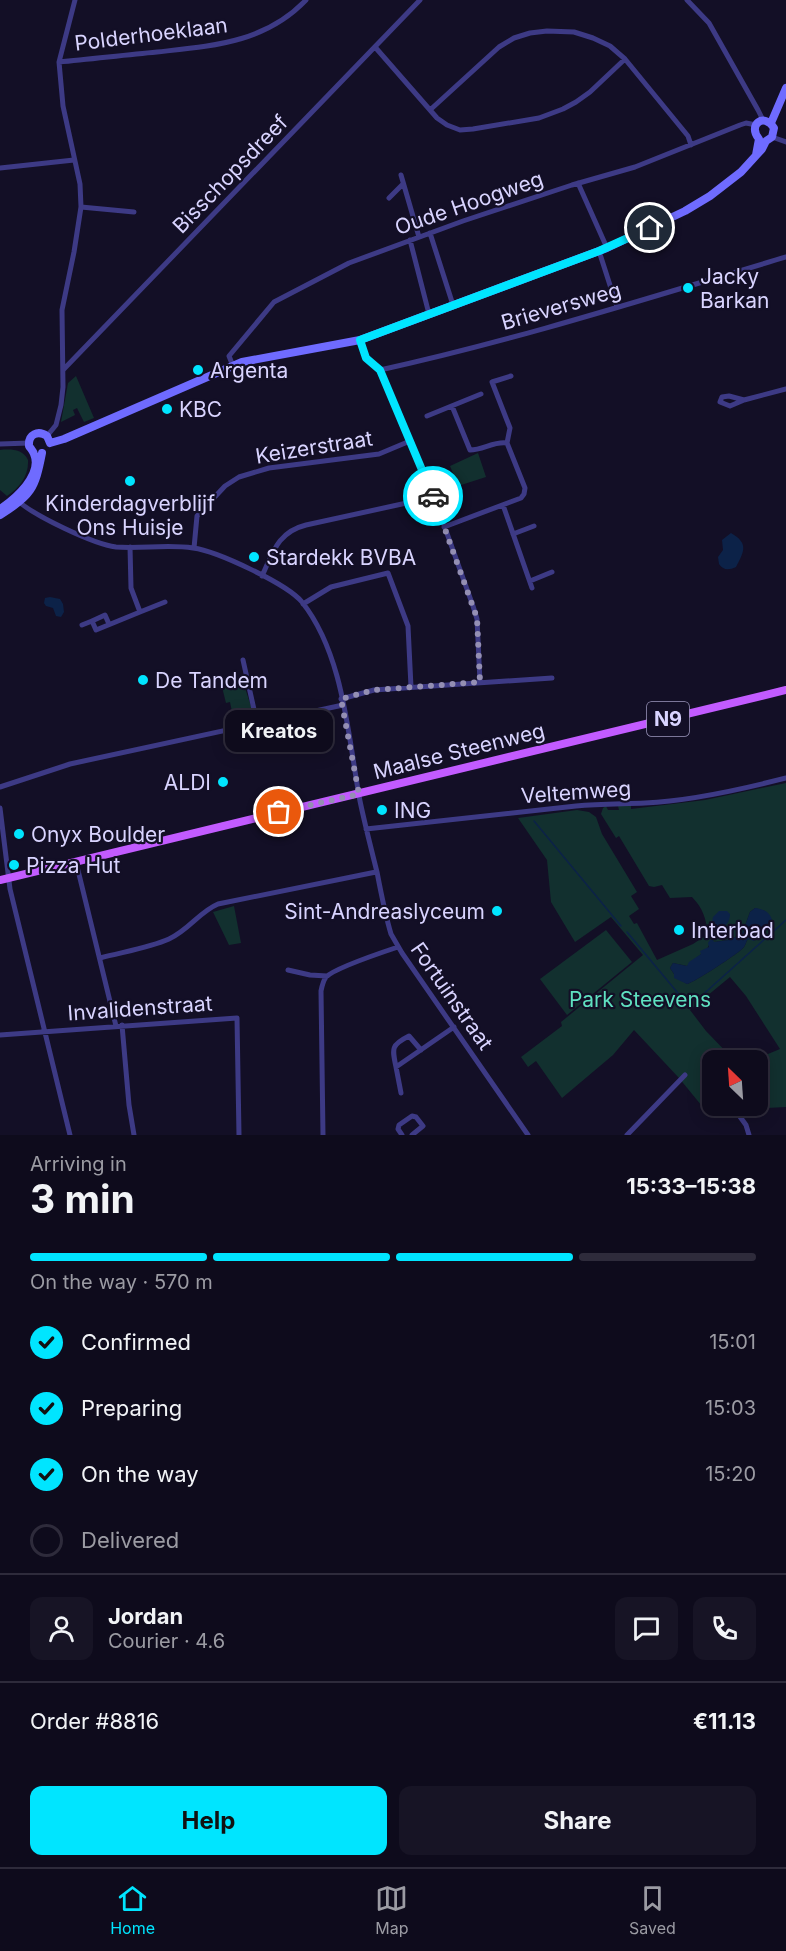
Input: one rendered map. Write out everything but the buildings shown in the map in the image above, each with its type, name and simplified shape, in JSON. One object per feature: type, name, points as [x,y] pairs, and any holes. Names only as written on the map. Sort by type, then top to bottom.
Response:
[{"type":"main road","name":"Maalse Steenweg","points":[[4,879],[786,690]]},
{"type":"street","points":[[38,453],[48,449],[61,405],[62,309],[81,207],[80,184],[63,106],[60,62],[75,0]]},
{"type":"street","name":"Polderhoeklaan","points":[[60,62],[226,44],[277,24],[296,11],[306,0]]},
{"type":"street","name":"Bisschopsdreef","points":[[63,370],[420,0]]},
{"type":"street","points":[[687,0],[709,23],[758,110],[766,130],[786,141]]},
{"type":"street","points":[[430,110],[499,47],[514,38],[547,31],[574,32],[610,46],[625,58],[688,136],[691,145]]},
{"type":"street","points":[[375,47],[437,118],[460,130],[538,118],[563,109],[590,92],[625,58]]},
{"type":"street","points":[[38,453],[30,448],[29,443],[30,437],[38,433],[49,440],[64,439],[233,366],[258,358],[360,340],[603,250],[699,203],[729,182],[756,155],[786,88]]},
{"type":"street","name":"Oude Hoogweg","points":[[233,366],[229,356],[274,302],[349,263],[578,183],[635,167],[746,123],[766,130]]},
{"type":"street","points":[[0,168],[74,160]]},
{"type":"street","points":[[401,175],[419,237]]},
{"type":"street","points":[[578,183],[603,250],[617,308]]},
{"type":"street","points":[[389,198],[403,184]]},
{"type":"street","points":[[81,207],[134,212]]},
{"type":"street","points":[[430,233],[453,306]]},
{"type":"street","points":[[410,240],[429,314]]},
{"type":"street","name":"Brieversweg","points":[[380,370],[435,358],[617,308],[786,257]]},
{"type":"street","points":[[360,340],[366,358],[380,370],[434,497],[477,618],[480,682]]},
{"type":"street","points":[[444,526],[521,498],[524,494],[525,488],[507,442],[510,428],[492,382],[511,376]]},
{"type":"street","points":[[744,400],[786,389]]},
{"type":"street","points":[[427,416],[481,393]]},
{"type":"street","points":[[452,406],[471,450],[507,442]]},
{"type":"street","points":[[56,425],[56,431],[64,439]]},
{"type":"street","name":"Keizerstraat","points":[[194,548],[197,516],[225,486],[239,477],[269,468],[379,454],[410,441]]},
{"type":"street","points":[[0,444],[29,443]]},
{"type":"street","points":[[0,515],[32,487],[39,471],[38,453]]},
{"type":"street","points":[[262,576],[280,539],[289,531],[306,525],[434,497]]},
{"type":"street","points":[[0,509],[18,500]]},
{"type":"street","points":[[18,500],[44,518],[113,546],[194,548],[209,552],[289,590],[303,604],[331,587],[388,573],[408,626],[411,687]]},
{"type":"street","points":[[502,505],[532,588]]},
{"type":"street","points":[[513,534],[534,526]]},
{"type":"street","points":[[130,547],[132,588],[140,612]]},
{"type":"street","points":[[530,581],[552,572]]},
{"type":"street","points":[[92,621],[96,630],[165,602]]},
{"type":"street","name":"Fortuinstraat","points":[[303,604],[328,649],[342,702],[366,829],[389,926],[398,947],[527,1134]]},
{"type":"street","points":[[82,625],[105,615],[109,624]]},
{"type":"street","points":[[243,660],[257,723]]},
{"type":"street","points":[[0,787],[70,764],[257,723],[342,702],[374,690],[552,678]]},
{"type":"street","name":"Veltemweg","points":[[366,829],[592,804],[646,803],[703,796],[786,778]]},
{"type":"street","points":[[0,808],[4,879],[70,1135]]},
{"type":"street","points":[[76,862],[119,1026],[134,1135]]},
{"type":"street","points":[[100,958],[168,940],[218,904],[376,872]]},
{"type":"street","points":[[288,970],[327,976],[398,947]]},
{"type":"street","points":[[323,1135],[321,991],[327,976]]},
{"type":"street","name":"Invalidenstraat","points":[[0,1035],[237,1018],[239,1135]]},
{"type":"street","points":[[396,1067],[454,1027]]},
{"type":"street","points":[[401,1093],[394,1046],[410,1036],[421,1050]]},
{"type":"street","points":[[627,1135],[685,1075]]},
{"type":"street","points":[[402,1135],[398,1129],[399,1125],[412,1116],[416,1117],[423,1126],[412,1135]]},
{"type":"street","points":[[739,1116],[746,1125],[749,1135]]},
{"type":"green space","points":[[76,376],[94,418],[84,422],[77,408],[73,410],[75,415],[61,422],[68,383]]},
{"type":"green space","points":[[0,450],[20,452],[28,460],[27,471],[22,481],[7,496],[0,490]]},
{"type":"green space","points":[[478,453],[486,477],[458,486],[450,466]]},
{"type":"green space","points":[[243,682],[251,706],[251,719],[234,722],[230,702],[226,703],[222,687]]},
{"type":"green space","name":"Park Steevens","points":[[786,783],[786,1107],[768,1108],[768,1054],[780,1049],[746,996],[730,977],[690,1010],[724,1050],[702,1050],[702,1106],[634,1030],[613,1055],[562,1098],[536,1061],[528,1067],[521,1057],[562,1026],[561,1022],[643,955],[611,917],[575,942],[551,902],[547,860],[518,818],[577,810],[589,812],[596,817],[602,834],[637,892],[631,896],[639,909],[629,916],[634,924],[637,923],[657,960],[693,944],[708,934],[703,914],[692,897],[670,898],[662,885],[649,886],[619,836],[616,838],[601,814],[606,806],[608,810],[619,810],[618,806],[631,806],[631,809],[705,800]],"holes":[[[755,908],[765,911],[770,922],[752,940],[748,939],[741,950],[687,984],[676,977],[670,968],[673,963],[687,966],[714,942],[729,940],[742,934],[750,912]]]},
{"type":"green space","points":[[234,906],[241,943],[229,945],[213,912]]},
{"type":"green space","points":[[606,930],[632,962],[567,1015],[540,979]]},
{"type":"water","points":[[731,533],[740,540],[743,551],[736,567],[727,569],[719,564],[718,557],[723,550],[722,540]]},
{"type":"water","points":[[45,598],[60,599],[63,604],[64,612],[61,617],[56,616],[53,608],[44,603]]},
{"type":"water","points":[[755,908],[766,911],[772,920],[754,941],[748,939],[744,947],[735,955],[687,984],[674,978],[670,968],[673,963],[687,966],[701,954],[700,951],[709,947],[710,940],[714,942],[729,940],[742,934],[750,912]]},
{"type":"water","points":[[719,911],[727,911],[730,917],[724,926],[716,927],[712,922],[713,917]]},
{"type":"waterway","points":[[534,821],[621,926]]},
{"type":"waterway","points":[[627,932],[682,998],[690,1001],[698,999],[786,920]]},
{"type":"way so far","points":[[279,812],[359,794],[341,699],[374,690],[480,682],[477,618],[433,496]]},
{"type":"place","name":"Jacky Barkan","points":[[688,288]]},
{"type":"place","name":"Argenta","points":[[198,370]]},
{"type":"place","name":"KBC","points":[[167,409]]},
{"type":"place","name":"Kinderdagverblijf Ons Huisje","points":[[130,481]]},
{"type":"place","name":"Stardekk BVBA","points":[[254,557]]},
{"type":"place","name":"De Tandem","points":[[143,680]]},
{"type":"place","name":"ALDI","points":[[223,782]]},
{"type":"place","name":"ING","points":[[382,810]]},
{"type":"place","name":"Kreatos","points":[[279,812]]},
{"type":"place","name":"Onyx Boulder","points":[[19,834]]},
{"type":"place","name":"Pizza Hut","points":[[14,865]]},
{"type":"place","name":"Sint-Andreaslyceum","points":[[497,911]]},
{"type":"place","name":"Interbad","points":[[679,930]]},
{"type":"route","points":[[433,496],[380,370],[366,358],[360,340],[517,283],[650,228]]}]
